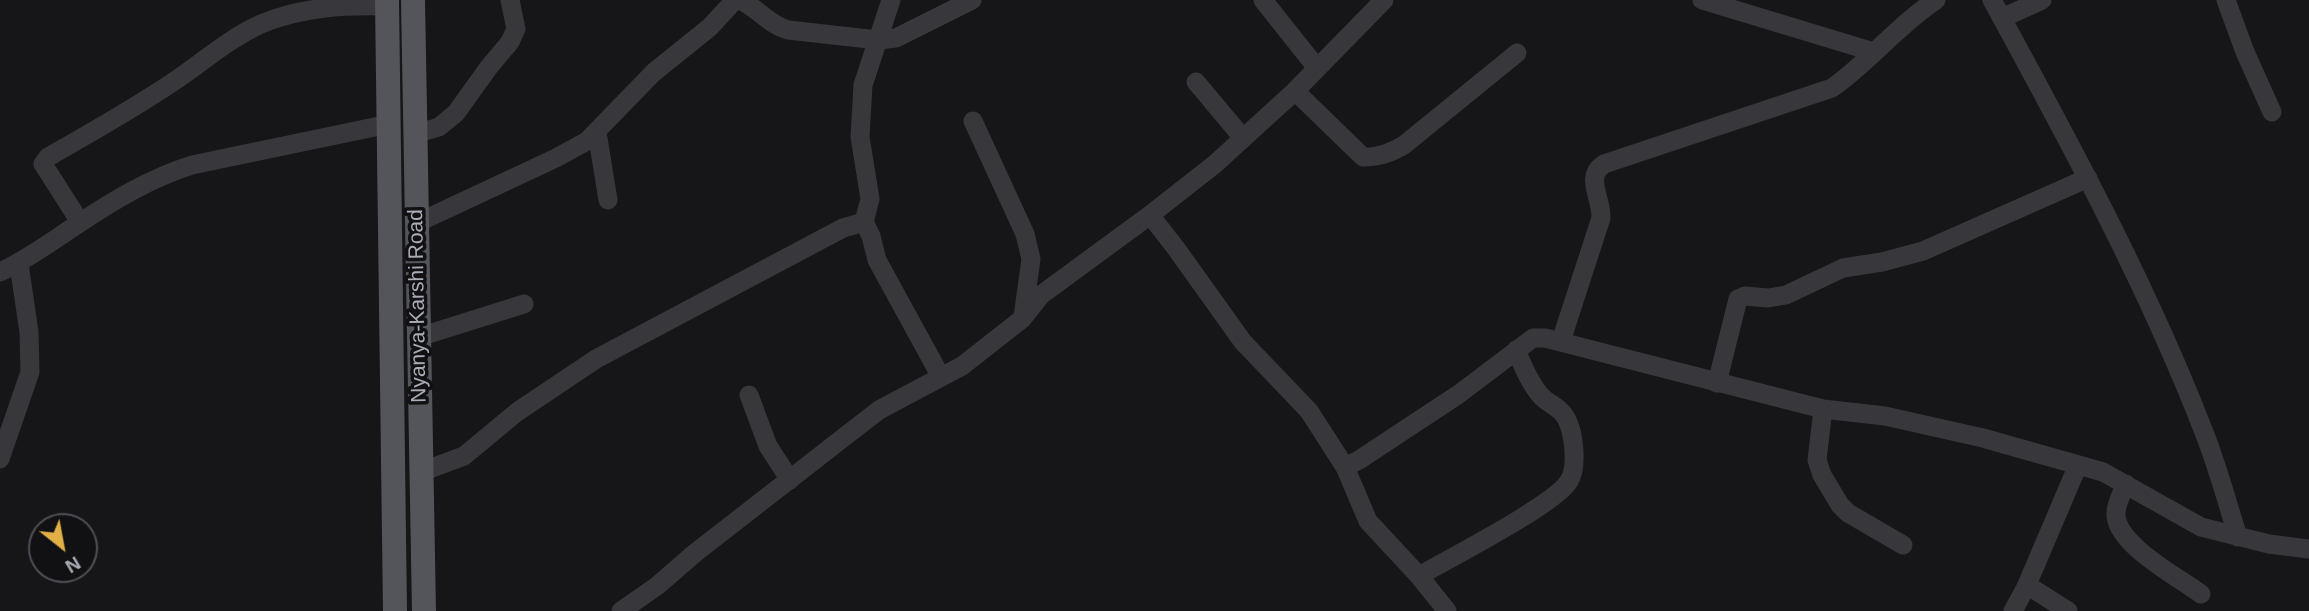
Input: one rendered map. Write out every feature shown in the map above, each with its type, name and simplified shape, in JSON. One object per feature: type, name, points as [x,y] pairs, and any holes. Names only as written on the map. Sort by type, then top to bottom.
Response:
[{"type":"main road","name":"Nyanya-Karshi Road","points":[[413,0],[424,611]]},
{"type":"main road","name":"Nyanya-Karshi Road","points":[[387,3],[395,611]]},
{"type":"street","points":[[415,134],[439,127],[456,113],[510,42],[516,29],[510,0]]},
{"type":"street","points":[[417,223],[587,141],[653,73],[710,27],[735,0]]},
{"type":"street","points":[[740,0],[751,5],[775,26],[788,30],[878,40],[897,37],[972,0]]},
{"type":"street","points":[[891,0],[863,85],[860,137],[870,199],[864,222],[877,260],[941,377]]},
{"type":"street","points":[[1263,0],[1317,68]]},
{"type":"street","points":[[621,611],[657,586],[695,553],[879,410],[962,366],[1022,319],[1041,295],[1150,215],[1243,138],[1295,91],[1384,0]]},
{"type":"street","points":[[1702,0],[1732,5],[1874,52]]},
{"type":"street","points":[[1561,341],[1601,218],[1602,207],[1593,177],[1596,169],[1604,164],[1832,88],[1936,0]]},
{"type":"street","points":[[1992,0],[2088,178],[2171,350],[2208,443],[2238,537]]},
{"type":"street","points":[[2002,18],[2042,0]]},
{"type":"street","points":[[2226,0],[2272,112]]},
{"type":"street","points":[[80,222],[43,164],[48,157],[119,117],[239,35],[261,24],[316,9],[387,3]]},
{"type":"street","points":[[1295,91],[1363,157],[1377,157],[1404,145],[1517,53]]},
{"type":"street","points":[[1196,82],[1243,138]]},
{"type":"street","points":[[973,121],[1025,234],[1031,259],[1022,319]]},
{"type":"street","points":[[0,272],[19,264],[80,222],[161,175],[192,165],[389,124]]},
{"type":"street","points":[[597,131],[608,200]]},
{"type":"street","points":[[1717,383],[1738,299],[1745,296],[1768,298],[1786,295],[1843,268],[1882,262],[1923,251],[2088,178]]},
{"type":"street","points":[[1150,215],[1243,342],[1309,411],[1345,467],[1368,521],[1447,611]]},
{"type":"street","points":[[421,472],[464,456],[517,412],[596,359],[843,228],[864,222]]},
{"type":"street","points":[[1,459],[30,372],[29,332],[19,264]]},
{"type":"street","points":[[419,337],[524,304]]},
{"type":"street","points":[[1345,467],[1459,394],[1533,338],[1561,341],[1823,409],[1932,425],[2103,472],[2201,527],[2269,544],[2309,549]]},
{"type":"street","points":[[1419,576],[1515,521],[1563,490],[1571,478],[1571,434],[1566,417],[1543,398],[1531,382],[1516,350]]},
{"type":"street","points":[[749,395],[768,446],[790,480]]},
{"type":"street","points":[[1823,409],[1817,460],[1822,475],[1847,513],[1903,545]]},
{"type":"street","points":[[2013,611],[2027,585],[2078,465]]},
{"type":"street","points":[[2126,484],[2115,512],[2122,531],[2135,547],[2201,594]]},
{"type":"street","points":[[2027,585],[2068,611]]}]
